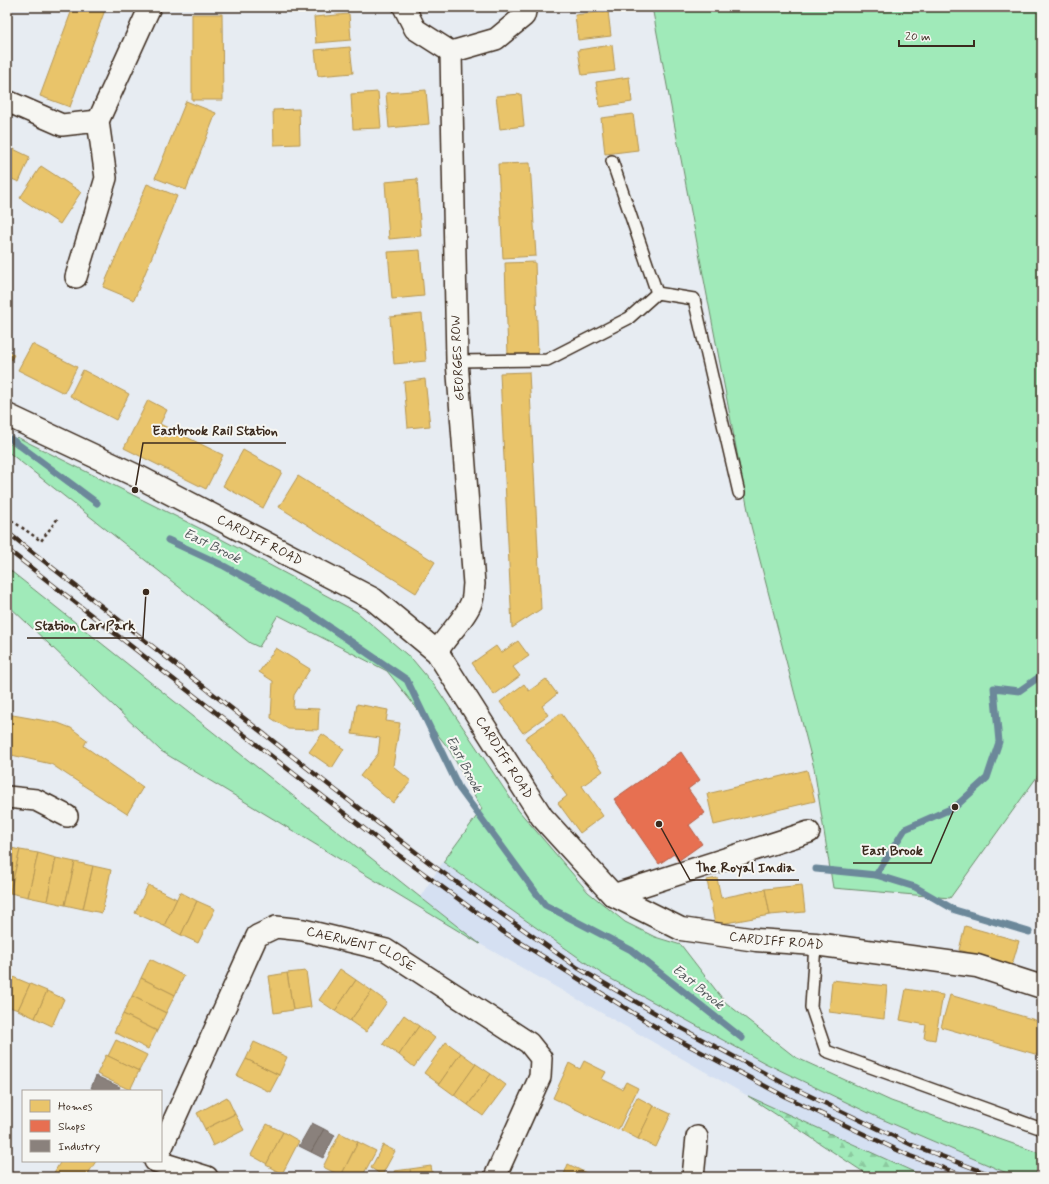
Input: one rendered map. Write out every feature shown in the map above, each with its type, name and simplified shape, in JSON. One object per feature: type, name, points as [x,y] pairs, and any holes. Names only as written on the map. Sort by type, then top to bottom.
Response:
[{"type":"main road","name":"CARDIFF ROAD","points":[[7,415],[141,478],[373,599],[437,652],[542,817],[613,895],[681,929],[756,940],[814,944],[977,966],[1042,987]]},
{"type":"street","points":[[76,277],[106,178],[98,121],[150,7]]},
{"type":"street","points":[[404,7],[415,29],[451,52],[496,39],[524,16],[526,7]]},
{"type":"street","name":"GEORGES ROW","points":[[437,652],[472,602],[474,584],[457,361],[451,52]]},
{"type":"street","points":[[7,101],[62,125],[98,121]]},
{"type":"street","points":[[7,797],[36,800],[68,816]]},
{"type":"street","points":[[613,895],[809,832]]},
{"type":"street","name":"CAERWENT CLOSE","points":[[162,1147],[256,936],[276,927],[303,930],[386,950],[529,1044],[541,1058],[540,1078],[495,1177]]},
{"type":"street","points":[[692,1177],[697,1137]]},
{"type":"street","points":[[146,1177],[154,1162]]},
{"type":"street","points":[[158,1162],[207,1177]]},
{"type":"lane","points":[[612,161],[657,293]]},
{"type":"lane","points":[[457,361],[547,360],[629,318],[657,293]]},
{"type":"lane","points":[[657,293],[694,299],[739,493]]},
{"type":"lane","points":[[814,944],[811,1006],[826,1051],[1042,1129]]},
{"type":"path","points":[[7,517],[41,541],[58,518]]},
{"type":"shaded area","points":[[443,862],[602,974],[765,1063],[877,1117],[1016,1177],[925,1177],[748,1096],[480,944],[420,897]]},
{"type":"green space","points":[[652,7],[1042,7],[1042,770],[950,898],[833,888],[814,768],[751,526]]},
{"type":"green space","points":[[17,437],[223,540],[357,612],[413,660],[438,690],[519,811],[588,892],[625,922],[655,937],[681,945],[725,1002],[795,1057],[891,1101],[1042,1154],[1042,1177],[1016,1177],[877,1117],[765,1063],[602,974],[443,862],[482,809],[449,749],[387,671],[278,615],[259,647],[250,643],[7,451],[7,448]]},
{"type":"green space","points":[[7,568],[480,944],[161,751],[7,604]]},
{"type":"green space","points":[[748,1096],[925,1177],[871,1177]]},
{"type":"building: Homes","points":[[73,7],[106,7],[70,107],[40,96]]},
{"type":"building: Homes","points":[[608,11],[611,36],[578,40],[575,15]]},
{"type":"building: Homes","points":[[192,14],[222,14],[223,100],[192,100]]},
{"type":"building: Homes","points":[[349,14],[351,40],[316,43],[314,17]]},
{"type":"building: Homes","points":[[612,45],[615,71],[582,75],[578,50]]},
{"type":"building: Homes","points":[[350,47],[353,73],[318,76],[315,50]]},
{"type":"building: Homes","points":[[629,77],[632,102],[600,107],[596,82]]},
{"type":"building: Homes","points":[[426,90],[429,124],[389,128],[386,93]]},
{"type":"building: Homes","points":[[378,92],[381,128],[353,129],[351,94]]},
{"type":"building: Homes","points":[[521,94],[524,126],[500,129],[496,96]]},
{"type":"building: Homes","points":[[186,101],[216,113],[186,190],[155,178]]},
{"type":"building: Homes","points":[[299,109],[300,144],[274,145],[273,110]]},
{"type":"building: Homes","points":[[633,114],[638,150],[605,154],[601,118]]},
{"type":"building: Homes","points":[[7,146],[30,157],[19,182],[7,177]]},
{"type":"building: Homes","points":[[530,163],[536,256],[503,258],[498,164]]},
{"type":"building: Homes","points":[[41,166],[81,192],[60,224],[20,198]]},
{"type":"building: Homes","points":[[417,179],[421,236],[389,239],[385,182]]},
{"type":"building: Homes","points":[[147,184],[177,196],[134,300],[103,287]]},
{"type":"building: Homes","points":[[420,250],[424,296],[392,299],[388,252]]},
{"type":"building: Homes","points":[[535,262],[538,355],[508,356],[505,263]]},
{"type":"building: Homes","points":[[422,314],[426,361],[394,364],[390,317]]},
{"type":"building: Homes","points":[[32,344],[77,367],[64,393],[18,370]]},
{"type":"building: Homes","points":[[7,350],[14,355],[7,366]]},
{"type":"building: Homes","points":[[83,370],[129,394],[116,420],[70,396]]},
{"type":"building: Homes","points":[[529,372],[541,609],[512,628],[500,373]]},
{"type":"building: Homes","points":[[425,379],[430,426],[408,428],[404,382]]},
{"type":"building: Homes","points":[[148,400],[167,410],[160,424],[223,455],[206,489],[124,448]]},
{"type":"building: Homes","points":[[243,450],[282,472],[263,508],[223,486]]},
{"type":"building: Homes","points":[[298,476],[435,562],[416,593],[279,507]]},
{"type":"building: Homes","points":[[518,641],[529,656],[513,667],[520,676],[494,695],[472,663],[496,646],[501,653]]},
{"type":"building: Homes","points":[[276,648],[310,669],[294,695],[293,708],[319,709],[318,730],[288,729],[271,718],[273,681],[259,672]]},
{"type":"building: Homes","points":[[546,679],[557,694],[542,706],[548,715],[523,733],[500,702],[524,684],[529,691]]},
{"type":"building: Homes","points":[[357,704],[388,710],[386,721],[400,723],[393,766],[411,781],[393,803],[360,776],[378,754],[380,738],[352,734]]},
{"type":"building: Homes","points":[[561,713],[603,771],[582,786],[603,816],[580,833],[558,803],[567,796],[525,738]]},
{"type":"building: Homes","points":[[7,714],[58,723],[71,728],[87,740],[84,746],[143,787],[127,814],[51,764],[7,754]]},
{"type":"building: Homes","points":[[322,734],[344,749],[332,768],[309,752]]},
{"type":"building: Homes","points":[[807,770],[815,801],[714,825],[707,794]]},
{"type":"building: Homes","points":[[7,847],[20,850],[10,893],[7,892]]},
{"type":"building: Homes","points":[[20,850],[38,853],[28,897],[10,893]]},
{"type":"building: Homes","points":[[38,853],[56,858],[47,901],[28,897]]},
{"type":"building: Homes","points":[[56,858],[75,862],[65,905],[47,901]]},
{"type":"building: Homes","points":[[75,862],[93,866],[83,909],[65,905]]},
{"type":"building: Homes","points":[[93,866],[111,870],[102,913],[83,909]]},
{"type":"building: Homes","points":[[717,878],[721,898],[765,889],[770,915],[715,925],[707,880]]},
{"type":"building: Homes","points":[[148,885],[177,899],[164,926],[135,913]]},
{"type":"building: Homes","points":[[802,885],[805,912],[770,915],[765,889]]},
{"type":"building: Homes","points":[[180,892],[197,901],[181,935],[164,926]]},
{"type":"building: Homes","points":[[197,901],[215,909],[198,943],[181,935]]},
{"type":"building: Homes","points":[[965,926],[1019,941],[1012,965],[959,950]]},
{"type":"building: Homes","points":[[150,959],[184,976],[175,995],[141,978]]},
{"type":"building: Homes","points":[[340,969],[356,980],[335,1011],[319,1000]]},
{"type":"building: Homes","points":[[306,971],[311,1007],[293,1010],[287,973]]},
{"type":"building: Homes","points":[[287,973],[293,1010],[274,1013],[269,976]]},
{"type":"building: Homes","points":[[7,974],[13,977],[7,990]]},
{"type":"building: Homes","points":[[13,977],[30,984],[18,1010],[7,1006],[7,990]]},
{"type":"building: Homes","points":[[141,978],[175,995],[166,1013],[132,996]]},
{"type":"building: Homes","points":[[356,980],[372,991],[350,1021],[335,1011]]},
{"type":"building: Homes","points":[[832,980],[887,986],[884,1019],[829,1012]]},
{"type":"building: Homes","points":[[30,984],[47,991],[35,1018],[18,1010]]},
{"type":"building: Homes","points":[[906,989],[943,995],[935,1040],[924,1038],[926,1025],[900,1020]]},
{"type":"building: Homes","points":[[47,991],[64,999],[52,1026],[35,1018]]},
{"type":"building: Homes","points":[[372,991],[387,1002],[366,1032],[350,1021]]},
{"type":"building: Homes","points":[[950,995],[1042,1022],[1042,1056],[941,1027]]},
{"type":"building: Homes","points":[[132,996],[166,1013],[157,1031],[123,1014]]},
{"type":"building: Homes","points":[[123,1014],[157,1031],[148,1049],[114,1032]]},
{"type":"building: Homes","points":[[404,1015],[419,1026],[399,1055],[383,1044]]},
{"type":"building: Homes","points":[[419,1026],[435,1038],[414,1067],[399,1055]]},
{"type":"building: Homes","points":[[116,1040],[147,1055],[139,1071],[108,1056]]},
{"type":"building: Homes","points":[[254,1042],[287,1057],[279,1075],[246,1059]]},
{"type":"building: Homes","points":[[446,1042],[461,1053],[439,1084],[424,1073]]},
{"type":"building: Homes","points":[[461,1053],[476,1064],[454,1095],[439,1084]]},
{"type":"building: Homes","points":[[106,1055],[139,1071],[130,1090],[97,1074]]},
{"type":"building: Homes","points":[[246,1059],[279,1075],[270,1092],[237,1076]]},
{"type":"building: Homes","points":[[584,1061],[606,1072],[602,1079],[622,1089],[626,1082],[638,1088],[618,1130],[553,1098],[569,1063],[580,1069]]},
{"type":"building: Homes","points":[[476,1064],[491,1074],[468,1105],[454,1095]]},
{"type":"building: Homes","points":[[491,1074],[506,1085],[483,1116],[468,1105]]},
{"type":"building: Homes","points":[[227,1097],[235,1114],[205,1129],[197,1113]]},
{"type":"building: Homes","points":[[637,1097],[654,1106],[638,1139],[621,1130]]},
{"type":"building: Homes","points":[[654,1106],[671,1114],[656,1147],[638,1139]]},
{"type":"building: Homes","points":[[235,1114],[244,1130],[213,1146],[205,1129]]},
{"type":"building: Homes","points":[[267,1124],[283,1132],[267,1164],[251,1155]]},
{"type":"building: Homes","points":[[283,1132],[299,1141],[282,1174],[266,1165]]},
{"type":"building: Homes","points":[[340,1133],[358,1142],[341,1176],[323,1167]]},
{"type":"building: Homes","points":[[358,1142],[376,1151],[362,1177],[343,1177],[341,1176]]},
{"type":"building: Homes","points":[[383,1145],[395,1151],[382,1175],[371,1168]]},
{"type":"building: Homes","points":[[60,1162],[95,1162],[86,1177],[52,1176]]},
{"type":"building: Homes","points":[[568,1164],[594,1177],[563,1177]]},
{"type":"building: Homes","points":[[431,1166],[433,1177],[411,1177],[410,1169]]},
{"type":"building: Homes","points":[[410,1169],[411,1177],[395,1177],[394,1171]]},
{"type":"building: Shops","points":[[681,752],[700,780],[688,789],[705,813],[689,825],[702,844],[678,861],[674,854],[659,864],[614,799]]},
{"type":"building: Industry","points":[[96,1076],[120,1087],[118,1090],[95,1090],[91,1088]]},
{"type":"building: Industry","points":[[312,1123],[324,1129],[311,1152],[299,1146]]},
{"type":"building: Industry","points":[[324,1129],[335,1135],[323,1158],[311,1152]]},
{"type":"waterway","name":"East Brook","points":[[11,439],[97,503]]},
{"type":"waterway","name":"East Brook","points":[[168,540],[222,565],[306,611],[407,680],[459,788],[545,905],[631,950],[742,1038]]},
{"type":"waterway","name":"East Brook","points":[[816,869],[876,875],[905,829],[955,807],[987,778],[999,742],[994,688],[1019,691],[1042,675]]},
{"type":"waterway","points":[[876,875],[915,887],[955,910],[1029,932]]},
{"type":"railway","points":[[7,532],[435,867],[578,968],[679,1027],[783,1083],[912,1145],[997,1177]]},
{"type":"railway","points":[[7,549],[385,845],[502,931],[667,1034],[784,1096],[910,1156],[968,1177]]},
{"type":"place","name":"Eastbrook Rail Station","points":[[135,490]]},
{"type":"place","name":"Station Car Park","points":[[146,592]]},
{"type":"place","name":"East Brook","points":[[955,807]]},
{"type":"place","name":"The Royal India","points":[[659,824]]}]
